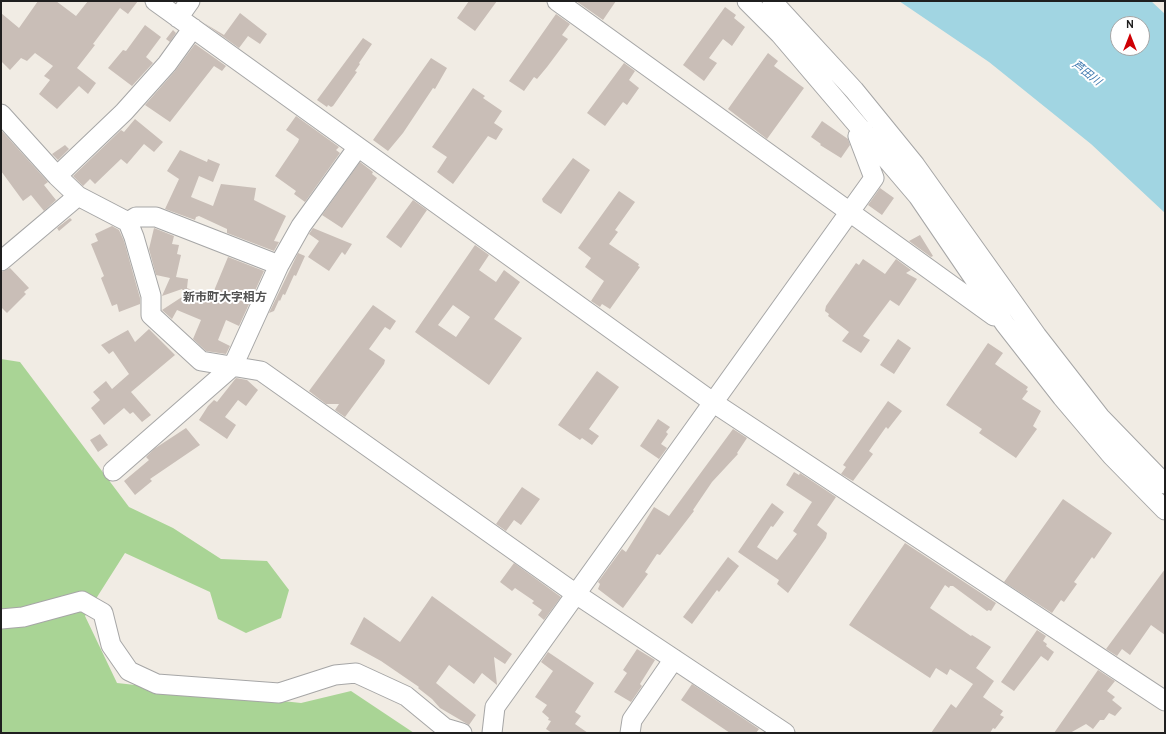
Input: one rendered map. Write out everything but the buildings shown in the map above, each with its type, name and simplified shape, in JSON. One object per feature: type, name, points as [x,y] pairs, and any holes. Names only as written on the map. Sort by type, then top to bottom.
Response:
[{"type":"street","points":[[155,1],[714,403],[1165,701]]},
{"type":"street","points":[[57,176],[124,112],[167,64],[185,23],[190,1]]},
{"type":"street","points":[[557,1],[1005,324]]},
{"type":"street","points":[[747,1],[780,34],[918,196],[1005,324],[1062,398],[1112,456],[1165,510]]},
{"type":"street","points":[[772,1],[854,90],[915,164],[1037,336],[1100,417],[1165,484]]},
{"type":"street","points":[[1,114],[57,176],[78,196],[128,222],[134,237],[151,296],[151,314],[201,360],[260,371],[576,594],[785,733]]},
{"type":"street","points":[[492,733],[495,707],[874,178],[858,136],[863,130]]},
{"type":"street","points":[[113,471],[233,366],[279,265],[302,226],[358,147]]},
{"type":"street","points":[[1,261],[78,196]]},
{"type":"street","points":[[128,222],[136,217],[156,218],[279,265]]},
{"type":"street","points":[[1,619],[23,617],[82,601],[103,613],[111,645],[129,671],[157,684],[280,693],[335,675],[356,673],[406,696],[445,728],[462,733]]},
{"type":"street","points":[[630,733],[632,720],[674,659]]},
{"type":"green space","points":[[1,359],[20,362],[129,507],[173,528],[221,559],[267,561],[289,590],[281,618],[246,633],[218,619],[210,592],[125,553],[85,616],[117,683],[301,703],[351,691],[414,733],[1,733]]},
{"type":"water","name":"芦田川","points":[[899,1],[1151,1],[1165,14],[1165,213],[1091,144],[989,62]]},
{"type":"district","name":"新市町大字相方","points":[[225,299]]}]
